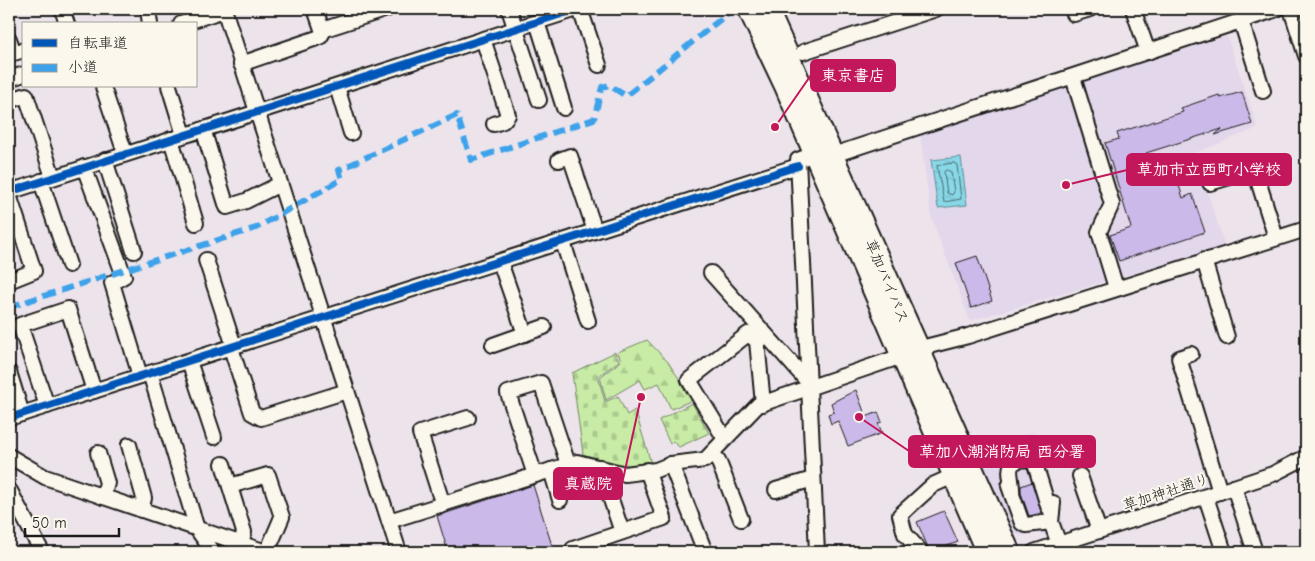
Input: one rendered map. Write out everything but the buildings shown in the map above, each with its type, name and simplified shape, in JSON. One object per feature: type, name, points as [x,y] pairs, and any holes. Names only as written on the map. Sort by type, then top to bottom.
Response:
[{"type":"highway","name":"草加バイパス","points":[[749,9],[815,158],[909,353],[988,506],[1009,552]]},
{"type":"highway","name":"草加バイパス","points":[[767,9],[815,158]]},
{"type":"highway","name":"草加バイパス","points":[[909,353],[953,476],[987,552]]},
{"type":"street","points":[[62,9],[66,22]]},
{"type":"street","points":[[148,9],[150,22]]},
{"type":"street","points":[[187,22],[224,9],[399,552]]},
{"type":"street","points":[[241,64],[320,37],[322,30],[315,9]]},
{"type":"street","points":[[322,30],[387,9]]},
{"type":"street","points":[[509,9],[539,100]]},
{"type":"street","points":[[9,281],[34,271],[9,193],[47,179],[516,29],[537,22],[552,13],[578,9],[599,65]]},
{"type":"street","points":[[803,52],[917,12],[936,9]]},
{"type":"street","points":[[1072,9],[1074,14],[1090,9]]},
{"type":"street","points":[[1133,9],[1148,52]]},
{"type":"street","points":[[9,372],[15,416],[324,316],[563,242],[815,158],[1073,77],[1277,9]]},
{"type":"street","points":[[1291,9],[1306,56]]},
{"type":"street","points":[[1241,21],[1264,91]]},
{"type":"street","points":[[537,22],[564,91],[564,108]]},
{"type":"street","points":[[483,39],[508,115],[504,121],[494,124]]},
{"type":"street","points":[[9,79],[22,75]]},
{"type":"street","points":[[1073,77],[1112,204],[1099,232],[1116,288]]},
{"type":"street","points":[[337,87],[351,133]]},
{"type":"street","points":[[103,88],[125,154]]},
{"type":"street","points":[[169,88],[177,137],[196,223]]},
{"type":"street","points":[[9,101],[26,96],[69,265]]},
{"type":"street","points":[[203,129],[228,207],[246,201],[280,184]]},
{"type":"street","points":[[559,160],[570,156],[595,231]]},
{"type":"street","points":[[815,158],[809,386],[817,552]]},
{"type":"street","points":[[105,160],[134,251]]},
{"type":"street","points":[[84,166],[124,276],[112,283],[197,529],[211,551]]},
{"type":"street","points":[[1210,183],[1250,171],[1256,174],[1276,238]]},
{"type":"street","points":[[388,521],[577,462],[625,474],[656,470],[671,464],[705,460],[758,406],[809,386],[1306,229]]},
{"type":"street","points":[[563,242],[588,321]]},
{"type":"street","points":[[206,260],[252,413],[261,418],[347,391]]},
{"type":"street","points":[[1204,260],[1227,338]]},
{"type":"street","points":[[500,262],[525,334]]},
{"type":"street","points":[[711,273],[809,386]]},
{"type":"street","points":[[46,406],[20,324],[68,309],[94,391]]},
{"type":"street","points":[[493,345],[544,327]]},
{"type":"street","points":[[724,439],[689,380],[748,334],[757,342],[763,404]]},
{"type":"street","points":[[1191,354],[1179,358],[1220,492]]},
{"type":"street","points":[[189,361],[214,438]]},
{"type":"street","points":[[535,475],[508,393],[541,383],[568,464]]},
{"type":"street","points":[[443,505],[420,433],[468,418]]},
{"type":"street","points":[[129,446],[144,498],[141,510]]},
{"type":"street","points":[[98,453],[107,482],[103,497]]},
{"type":"street","points":[[712,453],[718,460],[741,519]]},
{"type":"street","points":[[1033,454],[1039,461],[1048,487],[1053,505],[1052,517]]},
{"type":"street","points":[[9,456],[45,477],[267,552],[282,517],[268,475],[230,486]]},
{"type":"street","name":"草加神社通り","points":[[1034,552],[1273,474],[1306,457]]},
{"type":"street","points":[[1052,517],[1026,525],[1022,524],[1011,490],[1013,486],[1008,472],[1010,466],[1022,459],[1030,459],[1034,464],[1052,517],[1059,544]]},
{"type":"street","points":[[222,464],[244,532],[241,544]]},
{"type":"street","points":[[671,464],[705,552]]},
{"type":"street","points":[[600,467],[622,532]]},
{"type":"street","points":[[551,470],[560,500]]},
{"type":"street","points":[[573,549],[664,518],[647,470]]},
{"type":"street","points":[[921,552],[904,534],[900,515],[933,485],[953,476]]},
{"type":"street","points":[[1080,476],[1099,531]]},
{"type":"street","points":[[776,490],[814,479]]},
{"type":"street","points":[[1234,487],[1255,552]]},
{"type":"street","points":[[988,506],[1011,490]]},
{"type":"street","points":[[9,492],[42,552]]},
{"type":"street","points":[[1206,497],[1224,552]]},
{"type":"shaded area","points":[[1227,36],[1258,128],[1195,153],[1225,246],[970,321],[931,217],[920,133]]},
{"type":"shaded area","points":[[1033,432],[1065,529],[1044,536],[1042,533],[1020,536],[1013,532],[1006,524],[974,451]]},
{"type":"green space","points":[[647,340],[668,362],[693,400],[671,409],[659,383],[645,389],[640,380],[606,400],[600,377],[621,361],[618,352]]},
{"type":"green space","points":[[615,352],[619,361],[598,376],[605,402],[618,396],[627,415],[635,410],[651,463],[624,467],[583,454],[572,373]]},
{"type":"green space","points":[[692,403],[709,433],[679,447],[673,441],[670,444],[659,420]]},
{"type":"water","points":[[961,157],[967,205],[938,208],[931,160]]},
{"type":"marked path","points":[[9,307],[256,228],[342,179],[339,170],[457,115],[471,160],[594,119],[602,87],[609,85],[626,96],[733,9]]},
{"type":"cycle path","points":[[9,192],[577,9]]},
{"type":"cycle path","points":[[9,418],[798,166]]},
{"type":"place","name":"東京書店","points":[[775,127]]},
{"type":"place","name":"草加市立西町小学校","points":[[1066,185]]},
{"type":"place","name":"真蔵院","points":[[641,397]]},
{"type":"place","name":"草加八潮消防局 西分署","points":[[859,417]]}]
